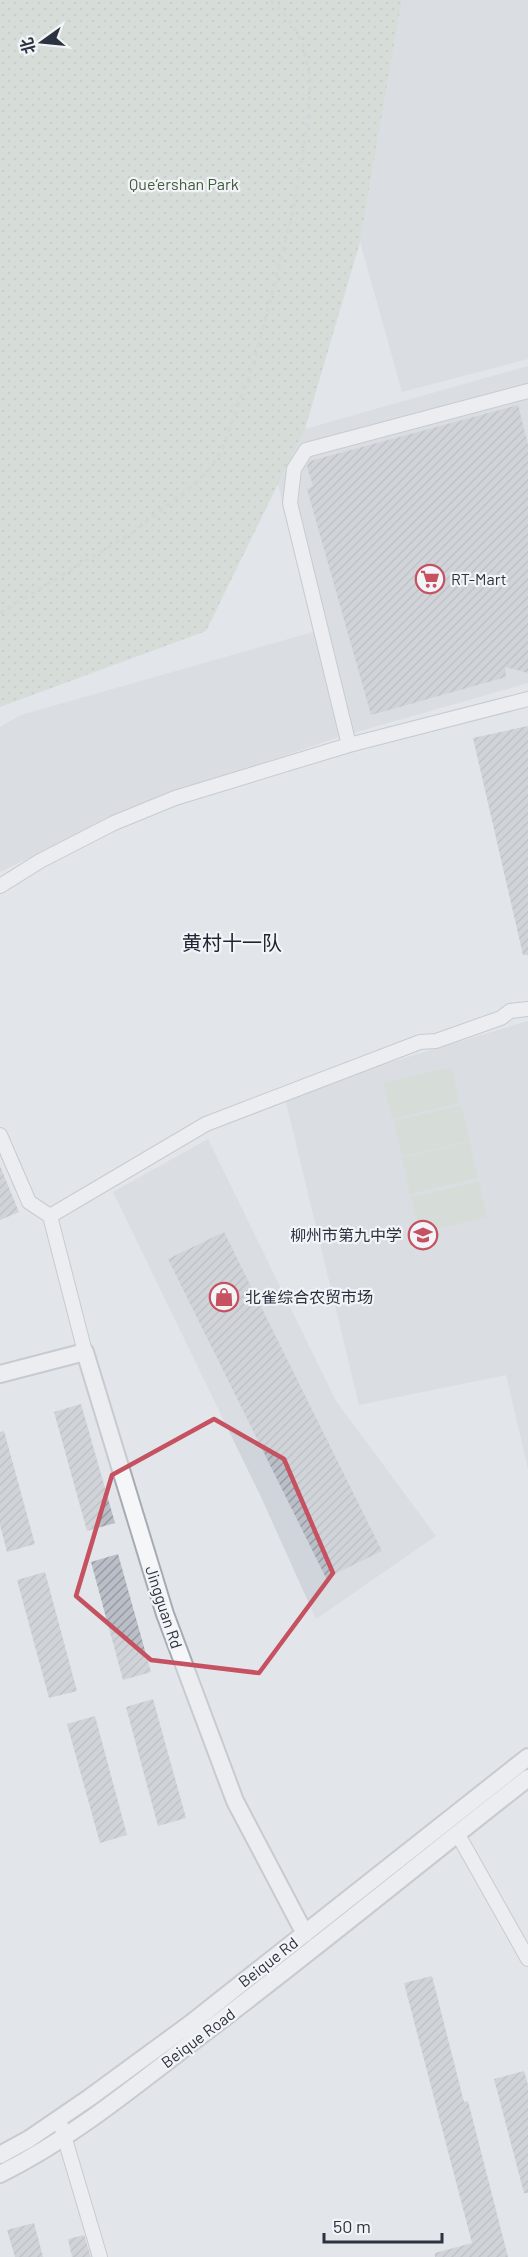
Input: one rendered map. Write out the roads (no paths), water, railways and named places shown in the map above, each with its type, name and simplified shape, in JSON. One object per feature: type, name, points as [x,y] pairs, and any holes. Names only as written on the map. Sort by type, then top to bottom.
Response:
[{"type":"street","points":[[349,745],[290,503],[294,469],[306,450],[528,391]]},
{"type":"street","points":[[0,886],[40,861],[114,823],[174,798],[349,745],[528,699]]},
{"type":"street","points":[[50,1216],[206,1124],[420,1042],[436,1041],[501,1018],[510,1011],[528,1009]]},
{"type":"street","points":[[0,1135],[29,1202],[50,1216],[85,1352],[0,1374]]},
{"type":"street","name":"Jingguan Rd","points":[[85,1352],[165,1614],[231,1791],[305,1934]]},
{"type":"street","name":"Beique Rd","points":[[0,2155],[29,2139],[190,2024],[528,1757]]},
{"type":"street","name":"Beique Road","points":[[0,2174],[64,2138],[308,1955],[528,1778]]},
{"type":"street","points":[[457,1833],[528,1959]]},
{"type":"street","points":[[58,2119],[100,2257]]},
{"type":"place","name":"RT-Mart","points":[[430,579]]},
{"type":"place","name":"柳州市第九中学","points":[[423,1235]]},
{"type":"place","name":"北雀综合农贸市场","points":[[224,1297]]},
{"type":"district","name":"黄村十一队","points":[[232,943]]},
{"type":"park label","name":"Que‘ershan Park","points":[[184,184]]}]
